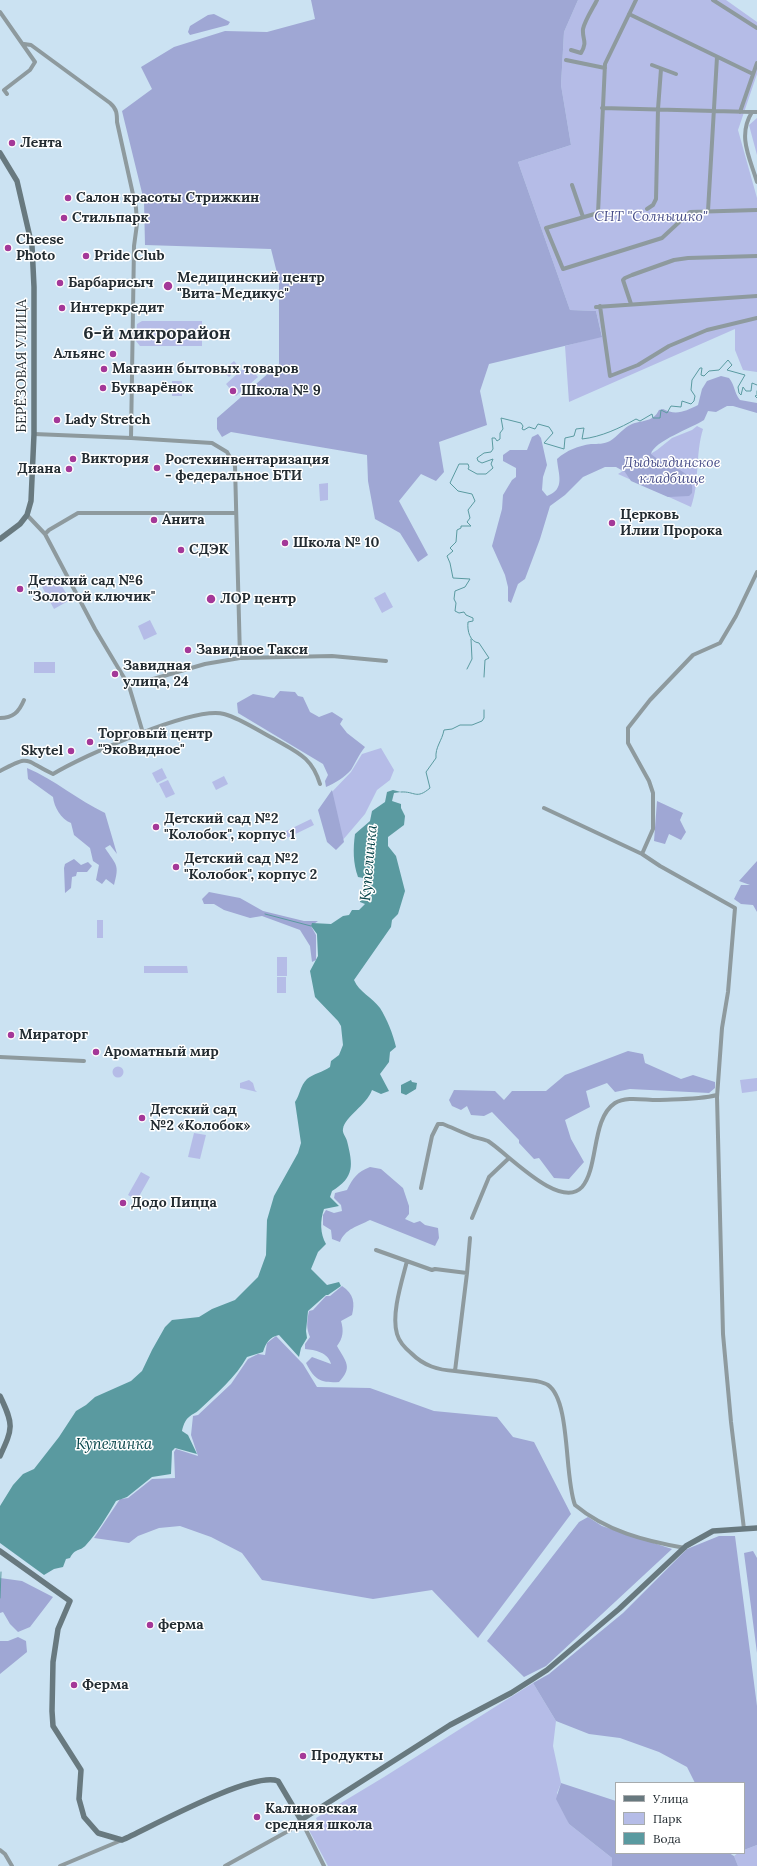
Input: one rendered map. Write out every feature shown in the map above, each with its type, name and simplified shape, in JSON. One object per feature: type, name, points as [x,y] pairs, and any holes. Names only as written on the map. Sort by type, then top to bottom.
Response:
[{"type":"street","points":[[571,50],[581,53],[584,49],[586,42],[583,28],[597,0]]},
{"type":"street","points":[[636,0],[605,64],[598,213],[546,228],[563,269],[662,238],[690,212],[757,210]]},
{"type":"street","points":[[713,0],[757,28]]},
{"type":"street","points":[[0,12],[24,44],[35,62],[30,70],[4,90],[7,94]]},
{"type":"street","points":[[630,14],[753,74]]},
{"type":"street","points":[[24,44],[31,45],[110,103],[115,107],[117,114],[117,122],[136,208],[131,438]]},
{"type":"street","points":[[708,211],[712,112],[717,57]]},
{"type":"street","points":[[566,60],[605,68]]},
{"type":"street","points":[[740,112],[757,63]]},
{"type":"street","points":[[652,65],[676,74]]},
{"type":"street","points":[[646,209],[653,205],[656,199],[658,109],[661,69]]},
{"type":"street","points":[[602,108],[757,112]]},
{"type":"street","points":[[752,112],[746,122],[745,138],[757,182]]},
{"type":"street","name":"БЕРЁЗОВАЯ УЛИЦА","points":[[0,153],[17,181],[33,251],[34,434],[31,501],[27,515]]},
{"type":"street","points":[[572,185],[583,217]]},
{"type":"street","points":[[631,304],[623,280],[632,275],[674,260],[688,258],[757,256]]},
{"type":"street","points":[[757,296],[598,306],[610,376],[638,365],[669,346],[707,330],[757,318]]},
{"type":"street","points":[[34,434],[212,443],[227,452],[235,466],[240,658]]},
{"type":"street","points":[[45,534],[49,530],[78,513],[236,513]]},
{"type":"street","points":[[0,538],[20,524],[27,515],[45,534],[95,629],[129,686],[143,733]]},
{"type":"street","points":[[642,854],[653,829],[653,793],[649,782],[628,743],[628,728],[650,700],[693,655],[720,642],[736,616],[757,572]]},
{"type":"street","points":[[129,686],[205,664],[240,658],[261,656],[336,656],[386,661]]},
{"type":"street","points":[[0,718],[6,718],[17,713],[24,700]]},
{"type":"street","points":[[0,771],[22,760],[28,760],[53,774],[92,753],[155,727],[207,713],[224,714],[274,739],[309,760],[314,768],[320,784]]},
{"type":"street","points":[[544,808],[642,854],[672,873],[735,908],[728,992],[722,1028],[717,1095],[723,1334],[731,1422],[744,1529]]},
{"type":"street","points":[[0,1057],[84,1061]]},
{"type":"street","points":[[421,1188],[431,1140],[438,1124],[443,1124],[486,1140],[501,1151],[508,1159],[554,1190],[564,1193],[574,1192],[581,1188],[586,1181],[603,1120],[614,1104],[629,1099],[672,1099],[717,1095]]},
{"type":"street","points":[[472,1218],[489,1177],[508,1159]]},
{"type":"street","points":[[455,1371],[470,1238]]},
{"type":"street","points":[[376,1250],[432,1270],[435,1269],[467,1273]]},
{"type":"street","points":[[407,1261],[397,1298],[396,1327],[398,1338],[408,1350],[428,1366],[444,1370],[536,1382],[548,1385],[561,1405],[570,1484],[575,1505],[610,1527],[648,1541],[685,1548]]},
{"type":"street","points":[[0,1396],[11,1420],[10,1434],[0,1456]]},
{"type":"street","points":[[225,1866],[290,1830],[301,1820],[450,1725],[511,1693],[547,1670],[619,1609],[685,1548],[713,1532],[757,1528]]},
{"type":"street","points":[[0,1551],[72,1599],[58,1629],[53,1662],[53,1726],[82,1770],[79,1799],[84,1817],[98,1833],[122,1840]]},
{"type":"street","points":[[60,1866],[122,1840],[224,1791],[256,1781],[273,1779],[278,1781],[301,1820],[324,1866]]},
{"type":"street","points":[[0,1850],[5,1854],[12,1866]]},
{"type":"green space","points":[[311,0],[578,0],[564,32],[561,85],[571,145],[518,162],[570,310],[596,311],[602,337],[489,364],[480,391],[487,425],[439,442],[444,472],[436,481],[421,474],[399,501],[428,555],[418,562],[400,533],[375,519],[368,481],[367,455],[231,432],[222,437],[217,429],[217,418],[279,364],[279,281],[271,249],[145,245],[144,201],[122,111],[152,89],[141,67],[174,47],[225,31],[267,32],[315,19]]},
{"type":"green space","name":"СНТ \"Солнышко\"","points":[[578,0],[726,0],[757,22],[757,74],[738,130],[757,198],[757,372],[743,370],[735,350],[735,329],[569,402],[565,346],[602,336],[596,311],[570,310],[518,162],[571,145],[561,85],[564,32]]},
{"type":"green space","points":[[214,14],[230,22],[228,25],[190,35],[188,32],[190,26],[208,15]]},
{"type":"green space","points":[[757,118],[757,155],[749,125]]},
{"type":"green space","points":[[142,321],[202,321],[202,346],[140,346],[136,341],[137,324]]},
{"type":"green space","points":[[234,361],[239,367],[229,377],[223,371]]},
{"type":"green space","points":[[247,365],[258,377],[236,396],[226,384]]},
{"type":"green space","points":[[721,376],[729,378],[740,400],[757,403],[757,413],[733,406],[727,406],[716,412],[708,411],[704,420],[659,444],[651,454],[684,473],[689,478],[692,485],[692,493],[689,496],[668,497],[631,481],[625,472],[616,467],[605,467],[583,477],[565,495],[550,506],[540,539],[525,579],[518,584],[511,603],[508,601],[508,587],[505,575],[492,546],[502,509],[503,495],[512,480],[516,477],[516,468],[503,461],[503,455],[510,450],[527,450],[532,437],[538,434],[541,438],[547,465],[543,477],[542,490],[547,496],[553,493],[559,485],[560,480],[557,459],[565,453],[582,446],[610,441],[629,425],[651,419],[659,410],[663,409],[672,412],[681,412],[694,407],[698,405],[702,389],[707,381]]},
{"type":"green space","points":[[172,381],[182,381],[182,396],[172,396]]},
{"type":"green space","name":"Дыдылдинское кладбище","points":[[697,426],[703,429],[699,449],[696,488],[691,507],[618,474],[657,450],[672,438],[692,430]]},
{"type":"green space","points":[[328,483],[328,500],[320,501],[319,484]]},
{"type":"green space","points":[[56,576],[70,600],[54,609],[40,583]]},
{"type":"green space","points":[[385,592],[393,607],[382,613],[374,598]]},
{"type":"green space","points":[[150,620],[157,634],[144,640],[138,626]]},
{"type":"green space","points":[[34,662],[55,662],[55,673],[34,673]]},
{"type":"green space","points":[[280,691],[295,692],[298,696],[303,697],[310,712],[319,717],[332,712],[343,719],[340,724],[347,733],[365,747],[351,770],[336,782],[326,787],[325,781],[328,775],[323,764],[238,713],[237,703],[253,694],[274,698]]},
{"type":"green space","points":[[381,748],[394,770],[390,780],[377,790],[365,814],[336,848],[329,795],[351,772],[362,754]]},
{"type":"green space","points":[[27,768],[47,778],[105,813],[117,854],[110,845],[105,848],[117,869],[114,885],[106,879],[102,884],[96,880],[99,865],[93,861],[90,848],[74,835],[71,823],[64,819],[59,812],[53,797],[28,779]]},
{"type":"green space","points":[[162,768],[167,778],[157,783],[152,773]]},
{"type":"green space","points":[[224,776],[228,784],[216,790],[212,782]]},
{"type":"green space","points":[[168,780],[175,794],[166,798],[159,784]]},
{"type":"green space","points":[[332,790],[344,842],[336,850],[327,842],[318,810]]},
{"type":"green space","points":[[657,801],[683,813],[680,820],[686,832],[681,840],[669,834],[665,844],[654,841]]},
{"type":"green space","points":[[311,819],[314,825],[281,841],[278,835]]},
{"type":"green space","points":[[74,859],[81,865],[88,862],[92,866],[87,872],[77,872],[76,876],[72,877],[71,888],[65,893],[65,864]]},
{"type":"green space","points":[[757,861],[757,912],[753,905],[741,904],[734,899],[741,885],[750,885],[739,881]]},
{"type":"green space","points":[[209,892],[240,898],[263,911],[304,921],[318,921],[311,926],[316,935],[316,960],[312,962],[310,946],[300,930],[262,916],[250,918],[224,910],[214,904],[204,904],[202,899]]},
{"type":"green space","points":[[97,920],[103,920],[103,938],[97,938]]},
{"type":"green space","points":[[277,957],[287,957],[287,976],[277,976]]},
{"type":"green space","points":[[144,966],[187,966],[188,973],[144,973]]},
{"type":"green space","points":[[277,977],[286,977],[286,993],[277,993]]},
{"type":"green space","points":[[628,1051],[643,1054],[645,1063],[681,1079],[693,1075],[715,1082],[715,1088],[709,1093],[630,1089],[615,1092],[607,1083],[586,1091],[590,1107],[565,1120],[571,1139],[584,1162],[569,1179],[554,1178],[539,1158],[534,1159],[519,1143],[519,1140],[492,1112],[484,1116],[471,1115],[467,1106],[461,1110],[452,1106],[449,1100],[454,1090],[495,1091],[504,1100],[512,1091],[546,1091],[565,1075]]},
{"type":"green space","points":[[118,1066],[122,1068],[124,1072],[122,1076],[118,1078],[114,1076],[112,1072],[114,1068]]},
{"type":"green space","points":[[757,1078],[757,1091],[742,1093],[740,1080]]},
{"type":"green space","points":[[249,1080],[253,1083],[257,1092],[240,1088],[240,1083]]},
{"type":"green space","points":[[194,1133],[206,1135],[200,1159],[188,1157]]},
{"type":"green space","points":[[370,1167],[381,1169],[403,1188],[409,1206],[409,1214],[405,1219],[414,1223],[420,1221],[425,1225],[438,1228],[439,1238],[435,1246],[370,1220],[349,1231],[340,1242],[332,1239],[331,1230],[323,1225],[323,1215],[326,1210],[334,1213],[342,1211],[341,1205],[334,1198],[335,1193],[347,1190],[356,1176]]},
{"type":"green space","points":[[141,1172],[150,1177],[137,1200],[128,1195]]},
{"type":"green space","points":[[342,1286],[349,1292],[353,1299],[352,1315],[341,1321],[342,1334],[341,1340],[337,1346],[347,1364],[347,1368],[339,1382],[327,1382],[315,1377],[306,1363],[312,1357],[331,1364],[327,1357],[321,1352],[305,1349],[305,1344],[310,1337],[307,1327],[309,1311],[313,1310],[326,1296],[330,1296]]},
{"type":"green space","points":[[276,1336],[303,1364],[317,1387],[370,1388],[434,1411],[497,1417],[513,1437],[534,1442],[571,1514],[478,1638],[432,1590],[373,1599],[262,1580],[242,1553],[211,1537],[180,1526],[159,1528],[138,1536],[129,1543],[94,1538],[120,1499],[128,1498],[152,1479],[175,1478],[174,1452],[176,1449],[198,1456],[191,1435],[193,1416],[198,1415],[231,1384],[248,1359],[258,1354],[265,1355],[267,1343]]},
{"type":"green space","points":[[588,1517],[602,1526],[672,1549],[546,1666],[524,1677],[487,1641],[579,1522]]},
{"type":"green space","points":[[719,1536],[735,1536],[757,1706],[757,1845],[745,1850],[745,1782],[694,1782],[687,1767],[659,1752],[620,1738],[589,1734],[556,1721],[533,1683],[549,1674],[623,1613],[687,1549]]},
{"type":"green space","points":[[753,1551],[757,1558],[757,1653],[744,1553]]},
{"type":"green space","points":[[0,1578],[22,1581],[53,1597],[30,1627],[18,1632],[10,1624],[3,1612],[0,1613]]},
{"type":"green space","points":[[18,1637],[26,1641],[27,1652],[0,1674],[0,1641],[8,1641]]},
{"type":"green space","points":[[533,1683],[556,1721],[553,1746],[561,1783],[557,1793],[569,1824],[612,1858],[612,1866],[328,1866],[309,1830],[319,1825],[316,1818]]},
{"type":"green space","points":[[561,1783],[615,1801],[615,1854],[731,1854],[734,1856],[738,1866],[612,1866],[612,1858],[569,1824],[556,1799]]},
{"type":"green space","points":[[757,1845],[757,1866],[738,1866],[734,1856],[737,1854],[745,1854],[745,1850]]},
{"type":"water","name":"Купелинка","points":[[393,790],[401,792],[394,793],[392,801],[401,804],[401,808],[405,816],[404,825],[388,837],[388,846],[396,856],[405,891],[398,914],[392,920],[391,927],[354,980],[359,988],[380,1008],[393,1037],[396,1047],[390,1052],[389,1062],[380,1074],[389,1091],[381,1094],[372,1090],[369,1096],[351,1115],[345,1124],[343,1130],[349,1149],[351,1164],[350,1170],[345,1181],[332,1191],[330,1197],[339,1206],[324,1209],[321,1227],[326,1244],[318,1252],[311,1269],[327,1285],[339,1282],[341,1286],[326,1295],[308,1311],[306,1331],[307,1338],[301,1348],[299,1357],[279,1335],[268,1341],[263,1352],[247,1357],[225,1385],[198,1411],[185,1421],[182,1431],[188,1435],[197,1454],[175,1448],[172,1451],[171,1474],[152,1477],[127,1497],[116,1501],[86,1545],[74,1552],[70,1558],[66,1559],[63,1567],[54,1569],[44,1575],[0,1543],[0,1506],[13,1485],[23,1474],[34,1469],[59,1437],[76,1411],[95,1397],[131,1381],[142,1371],[165,1327],[172,1320],[199,1317],[212,1309],[235,1300],[258,1277],[266,1255],[267,1220],[274,1196],[298,1153],[301,1143],[295,1102],[307,1079],[330,1067],[331,1061],[339,1055],[343,1045],[341,1026],[315,997],[310,971],[318,956],[317,934],[311,926],[312,923],[331,924],[343,916],[349,915],[352,910],[359,910],[365,904],[360,902],[360,894],[363,894],[363,878],[358,877],[354,861],[355,834],[370,821],[372,811],[385,802],[387,792]]},
{"type":"water","points":[[411,1080],[412,1082],[417,1083],[416,1089],[406,1095],[401,1093],[401,1085]]},
{"type":"waterway","name":"Купелинка","points":[[484,677],[485,660],[489,658],[479,643],[473,641],[470,636],[468,622],[473,621],[473,618],[466,615],[464,612],[459,613],[455,611],[455,591],[465,587],[470,579],[453,578],[447,556],[453,551],[450,548],[456,542],[457,530],[461,528],[461,526],[471,526],[467,522],[470,518],[468,510],[475,501],[472,494],[458,491],[450,483],[459,464],[468,464],[468,469],[477,474],[486,474],[493,468],[491,464],[493,459],[482,463],[478,461],[477,458],[484,453],[491,452],[493,449],[492,438],[495,438],[497,441],[500,439],[500,433],[503,429],[501,418],[521,423],[523,426],[522,429],[524,430],[529,427],[535,429],[538,424],[549,427],[553,433],[544,443],[564,449],[565,438],[574,436],[576,429],[584,428],[582,439],[589,438],[610,432],[636,419],[640,421],[652,414],[653,418],[660,418],[661,410],[667,413],[671,406],[681,407],[682,401],[691,404],[694,401],[695,396],[691,390],[692,380],[700,368],[702,368],[701,375],[704,376],[709,371],[719,370],[728,360],[732,365],[727,370],[745,375],[738,387],[741,395],[743,387],[746,391],[751,391],[752,383],[757,385]]},
{"type":"waterway","name":"Купелинка","points":[[757,395],[755,396],[757,398]]},
{"type":"waterway","points":[[467,669],[472,659],[471,639]]},
{"type":"waterway","name":"Купелинка","points":[[401,792],[422,794],[430,788],[426,772],[436,758],[444,730],[452,729],[460,725],[472,725],[482,721],[484,718],[484,710]]},
{"type":"waterway","points":[[265,914],[311,926]]},
{"type":"waterway","name":"Купелинка","points":[[0,1598],[1,1572]]},
{"type":"place","name":"Лента","points":[[12,143]]},
{"type":"place","name":"Салон красоты Стрижкин","points":[[68,198]]},
{"type":"place","name":"Стильпарк","points":[[64,218]]},
{"type":"place","name":"Cheese Photo","points":[[8,248]]},
{"type":"place","name":"Pride Club","points":[[86,256]]},
{"type":"place","name":"Барбарисыч","points":[[60,283]]},
{"type":"place","name":"Медицинский центр \"Вита-Медикус\"","points":[[168,286]]},
{"type":"place","name":"Интеркредит","points":[[62,308]]},
{"type":"place","name":"Альянс","points":[[113,354]]},
{"type":"place","name":"Магазин бытовых товаров","points":[[104,369]]},
{"type":"place","name":"Букварёнок","points":[[103,388]]},
{"type":"place","name":"Школа № 9","points":[[233,391]]},
{"type":"place","name":"Lady Stretch","points":[[57,420]]},
{"type":"place","name":"Виктория","points":[[73,459]]},
{"type":"place","name":"Ростехинвентаризация - федеральное БТИ","points":[[157,468]]},
{"type":"place","name":"Диана","points":[[69,469]]},
{"type":"place","name":"Анита","points":[[154,520]]},
{"type":"place","name":"Церковь Илии Пророка","points":[[612,523]]},
{"type":"place","name":"Школа № 10","points":[[285,543]]},
{"type":"place","name":"СДЭК","points":[[181,550]]},
{"type":"place","name":"Детский сад №6 \"Золотой ключик\"","points":[[20,589]]},
{"type":"place","name":"ЛОР центр","points":[[211,599]]},
{"type":"place","name":"Завидное Такси","points":[[188,650]]},
{"type":"place","name":"Завидная улица, 24","points":[[115,674]]},
{"type":"place","name":"Торговый центр \"ЭкоВидное\"","points":[[90,742]]},
{"type":"place","name":"Skytel","points":[[71,751]]},
{"type":"place","name":"Детский сад №2 \"Колобок\", корпус 1","points":[[156,827]]},
{"type":"place","name":"Детский сад №2 \"Колобок\", корпус 2","points":[[176,867]]},
{"type":"place","name":"Мираторг","points":[[11,1035]]},
{"type":"place","name":"Ароматный мир","points":[[96,1052]]},
{"type":"place","name":"Детский сад №2 «Колобок»","points":[[142,1118]]},
{"type":"place","name":"Додо Пицца","points":[[123,1203]]},
{"type":"place","name":"ферма","points":[[150,1625]]},
{"type":"place","name":"Ферма","points":[[74,1685]]},
{"type":"place","name":"Продукты","points":[[303,1756]]},
{"type":"place","name":"Калиновская средняя школа","points":[[257,1817]]},
{"type":"district","name":"6-й микрорайон","points":[[157,334]]}]
